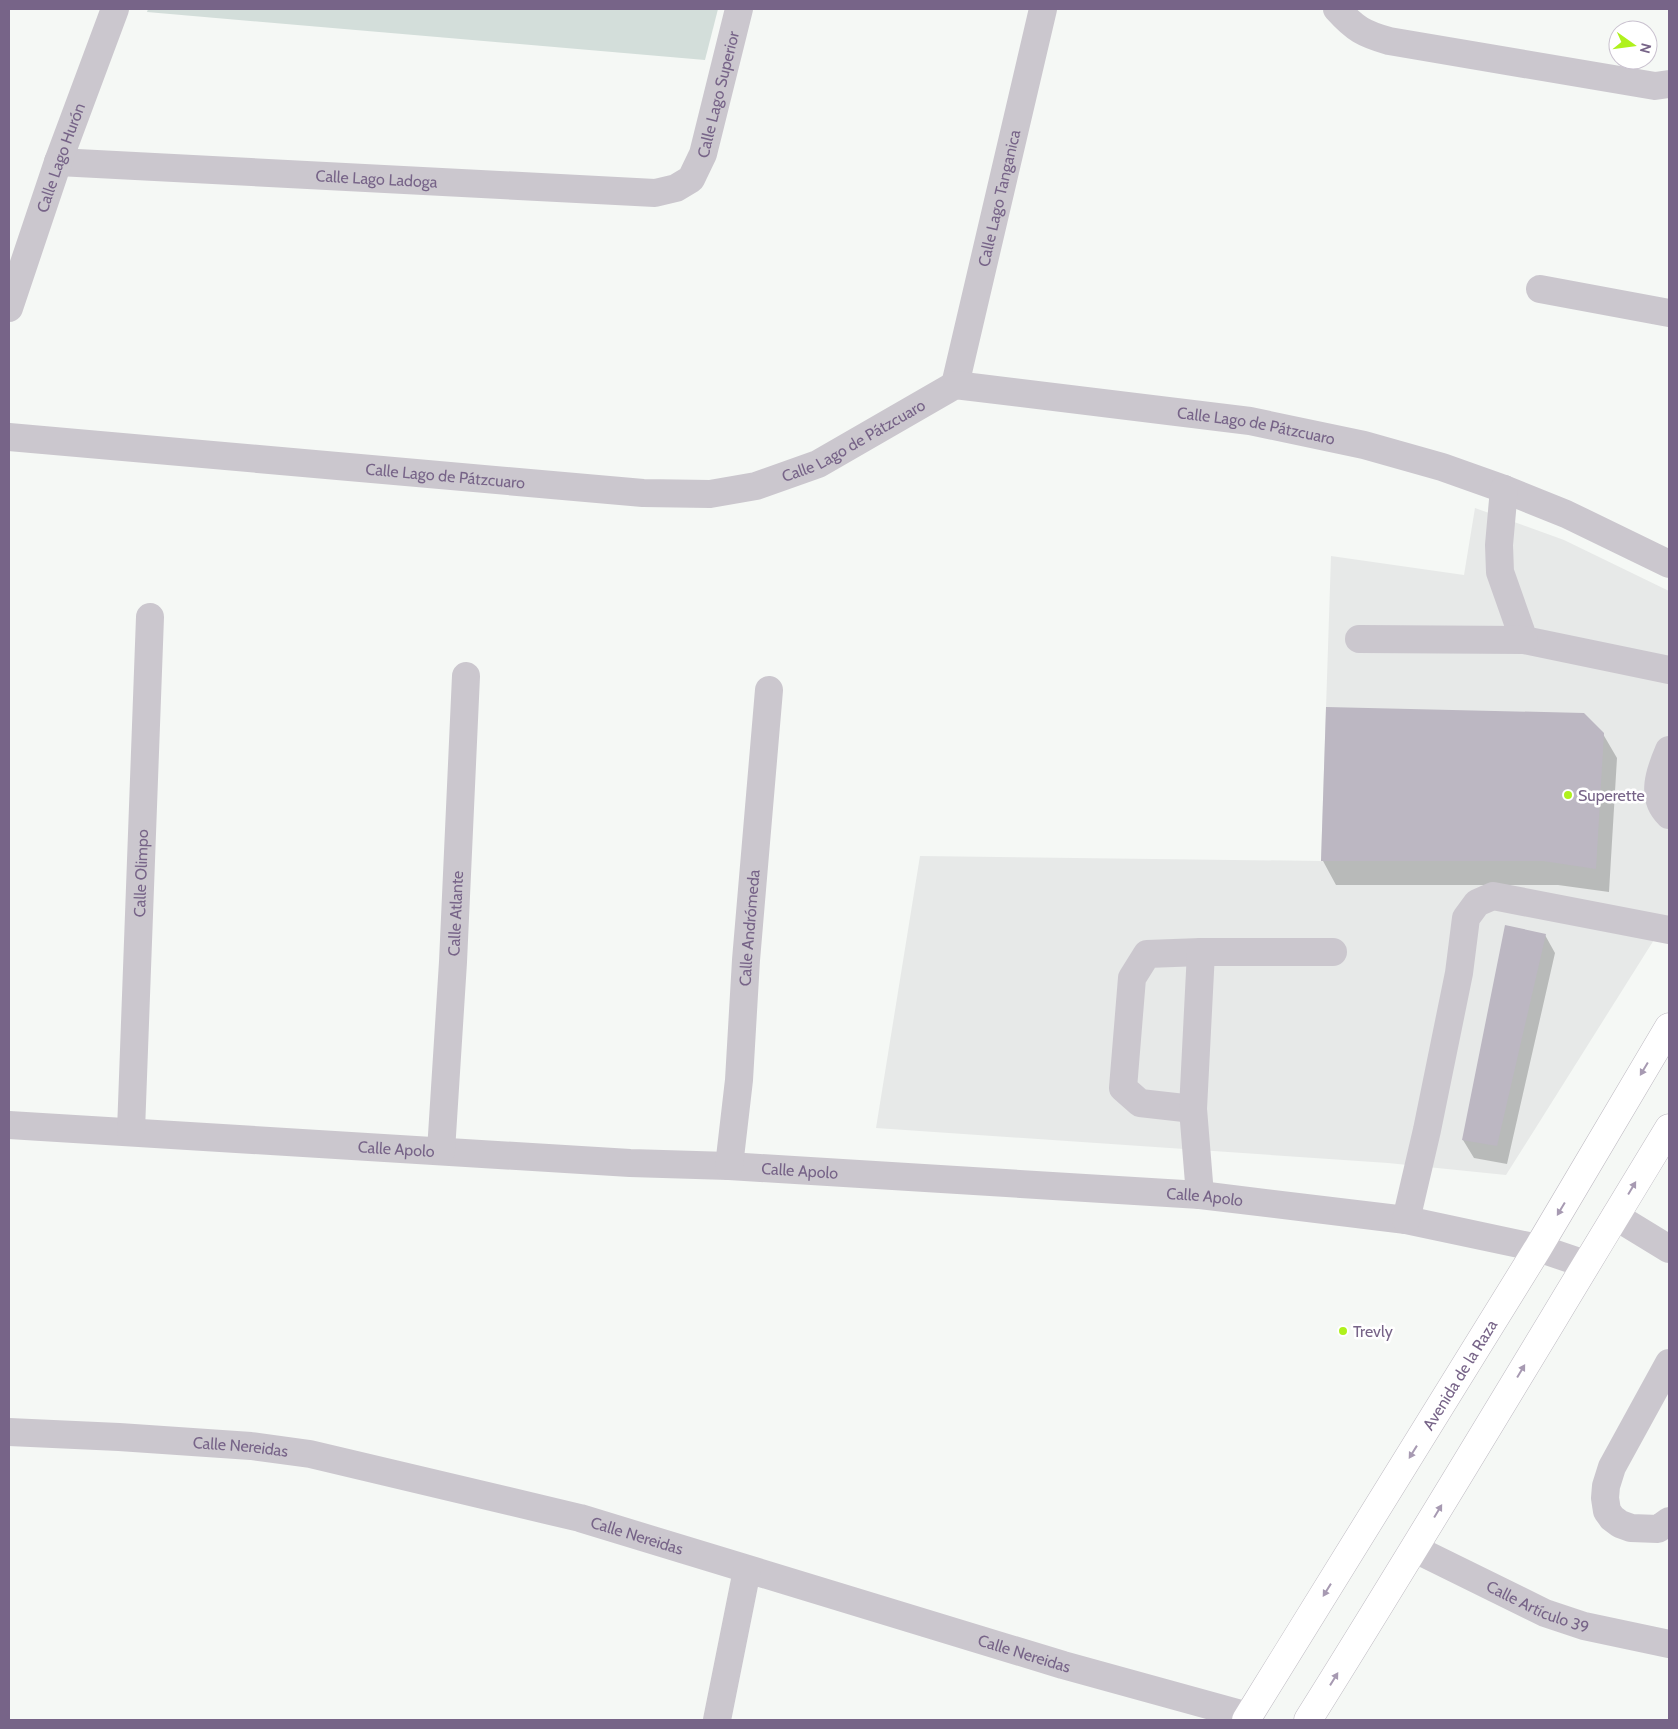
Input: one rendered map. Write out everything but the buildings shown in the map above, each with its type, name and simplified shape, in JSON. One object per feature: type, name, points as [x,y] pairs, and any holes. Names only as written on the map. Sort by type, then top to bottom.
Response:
[{"type":"main road","name":"Avenida de la Raza","points":[[1247,1718],[1538,1248],[1669,1027]]},
{"type":"main road","points":[[1308,1720],[1415,1548],[1669,1128]]},
{"type":"street","name":"Calle Lago Hurón","points":[[9,308],[58,162],[115,9]]},
{"type":"street","name":"Calle Lago Superior","points":[[691,179],[702,154],[739,9]]},
{"type":"street","name":"Calle Lago Tanganica","points":[[955,385],[1043,9]]},
{"type":"street","points":[[1337,9],[1350,24],[1369,36],[1390,41],[1655,86],[1669,84]]},
{"type":"street","name":"Calle Lago Ladoga","points":[[58,162],[655,193],[676,188],[691,179]]},
{"type":"street","points":[[1540,289],[1669,313]]},
{"type":"street","name":"Calle Lago de Pátzcuaro","points":[[9,437],[643,493],[710,494],[756,486],[818,464],[955,385],[1250,421],[1364,445],[1442,467],[1504,489],[1566,514],[1669,564]]},
{"type":"street","points":[[1504,489],[1499,545],[1500,572],[1524,640]]},
{"type":"street","name":"Calle Olimpo","points":[[131,1131],[150,617]]},
{"type":"street","points":[[1359,639],[1524,640],[1669,670]]},
{"type":"street","name":"Calle Atlante","points":[[441,1151],[453,962],[466,676]]},
{"type":"street","name":"Calle Andrómeda","points":[[729,1166],[740,1080],[746,960],[769,690]]},
{"type":"street","points":[[1669,750],[1661,768],[1657,789],[1664,810],[1669,815]]},
{"type":"street","points":[[1406,1220],[1427,1130],[1459,973],[1466,918],[1476,903],[1494,896],[1669,930]]},
{"type":"street","points":[[1200,1195],[1193,1109],[1201,952]]},
{"type":"street","points":[[1193,1109],[1140,1103],[1123,1088],[1132,978],[1147,954],[1333,952]]},
{"type":"street","name":"Calle Apolo","points":[[9,1125],[1200,1195],[1406,1220],[1538,1248],[1585,1264]]},
{"type":"street","points":[[1616,1216],[1669,1250]]},
{"type":"street","points":[[1669,1363],[1612,1467],[1604,1498],[1607,1511],[1612,1518],[1626,1526],[1642,1530],[1658,1530],[1669,1521]]},
{"type":"street","name":"Calle Nereidas","points":[[9,1432],[119,1436],[310,1454],[580,1518],[1063,1665],[1247,1718]]},
{"type":"street","name":"Calle Artículo 39","points":[[1415,1548],[1545,1613],[1584,1626],[1669,1644]]},
{"type":"street","points":[[717,1720],[747,1570]]},
{"type":"shaded area","points":[[148,9],[718,9],[705,60],[147,12]]},
{"type":"shaded area","points":[[1475,508],[1564,540],[1669,591],[1669,916],[1506,1175],[1388,1163],[876,1128],[920,856],[1321,861],[1331,556],[1464,575]]},
{"type":"place","name":"Superette","points":[[1568,795]]},
{"type":"place","name":"Trevly","points":[[1343,1331]]}]
